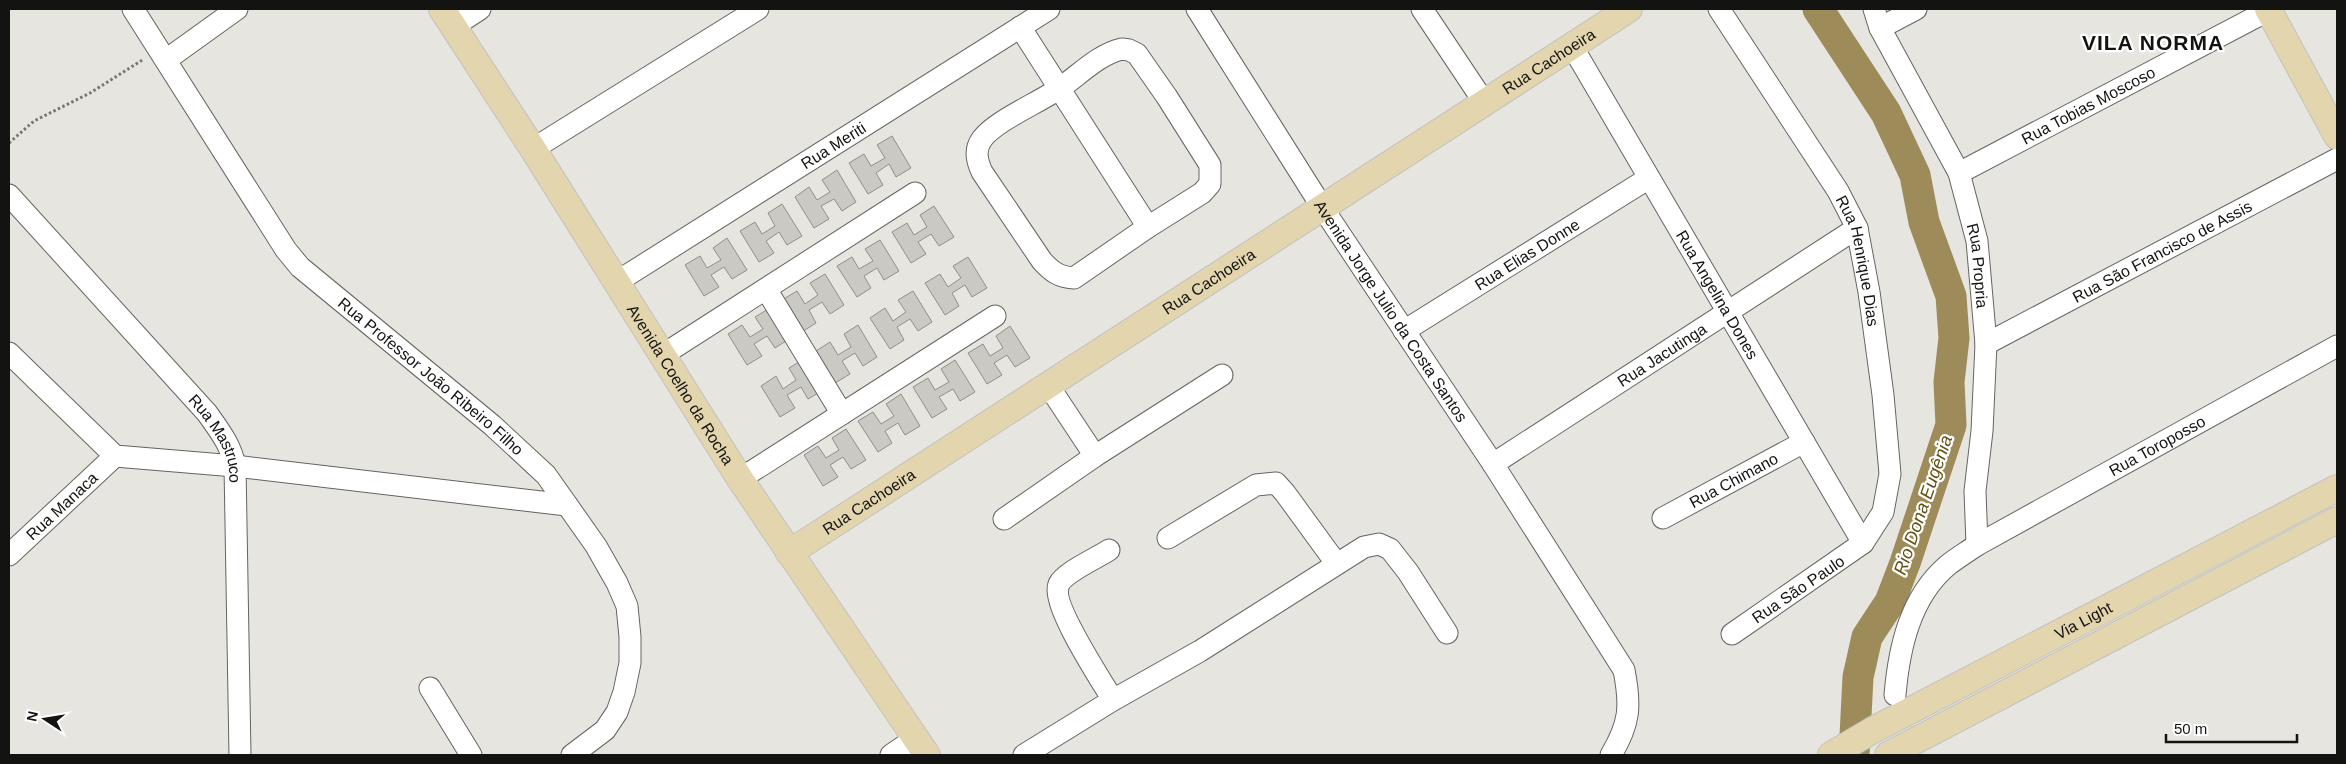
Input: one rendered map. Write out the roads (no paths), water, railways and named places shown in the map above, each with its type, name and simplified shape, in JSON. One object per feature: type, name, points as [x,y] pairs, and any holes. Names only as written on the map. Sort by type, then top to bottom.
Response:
[{"type":"main road","name":"Rua Cachoeira","points":[[789,553],[1629,9]]},
{"type":"main road","points":[[2269,9],[2337,136]]},
{"type":"main road","name":"Avenida Coelho da Rocha","points":[[448,17],[740,479],[921,747]]},
{"type":"main road","name":"Via Light","points":[[1831,755],[1873,730],[2337,488]]},
{"type":"main road","name":"Via Light","points":[[1888,755],[2337,520]]},
{"type":"street","name":"Rua Professor João Ribeiro Filho","points":[[133,9],[300,267],[492,425],[546,475],[596,546],[617,583],[627,606],[630,663],[624,692],[617,712],[604,730],[572,755]]},
{"type":"street","points":[[162,55],[237,9]]},
{"type":"street","points":[[448,17],[480,9]]},
{"type":"street","points":[[533,150],[758,9]]},
{"type":"street","name":"Rua Meriti","points":[[615,283],[1049,9]]},
{"type":"street","name":"Avenida Jorge Julio da Costa Santos","points":[[1197,9],[1322,207],[1493,464],[1624,670],[1630,700],[1623,735],[1611,755]]},
{"type":"street","points":[[1422,9],[1484,102]]},
{"type":"street","name":"Rua Henrique Dias","points":[[1719,9],[1838,192],[1857,228],[1870,292],[1883,395],[1890,474],[1883,512],[1863,543]]},
{"type":"street","points":[[1877,18],[1916,9]]},
{"type":"street","name":"Rua Tobias Moscoso","points":[[1959,173],[2269,9]]},
{"type":"street","name":"Rua Propria","points":[[1877,18],[1959,173],[1977,241],[1986,344],[1982,431],[1976,491],[1976,545]]},
{"type":"street","points":[[1020,27],[1148,227]]},
{"type":"street","name":"Rua Angelina Dones","points":[[1572,46],[1863,543]]},
{"type":"street","points":[[1129,50],[1137,54],[1210,165],[1210,184],[1202,193],[1148,227],[1074,278],[1063,278],[1053,273],[1042,261],[982,172],[977,158],[978,147],[983,138],[1007,120],[1059,89],[1114,51],[1129,50]]},
{"type":"street","name":"Rua São Francisco de Assis","points":[[1986,344],[2337,159]]},
{"type":"street","name":"Rua Elias Donne","points":[[1404,331],[1649,178]]},
{"type":"street","points":[[661,356],[915,193]]},
{"type":"street","name":"Rua Mastruco","points":[[9,195],[207,413],[226,439],[232,453],[235,466],[240,755]]},
{"type":"street","name":"Rua Jacutinga","points":[[1493,464],[1857,228]]},
{"type":"street","points":[[766,289],[842,414]]},
{"type":"street","points":[[740,479],[995,316]]},
{"type":"street","name":"Rua Toroposso","points":[[1895,695],[1898,664],[1906,633],[1922,596],[1947,566],[1976,545],[2337,346]]},
{"type":"street","points":[[9,353],[115,456],[235,466],[568,505]]},
{"type":"street","points":[[1004,519],[1095,456],[1222,375]]},
{"type":"street","points":[[1048,385],[1095,456]]},
{"type":"street","name":"Rua Chimano","points":[[1663,518],[1804,442]]},
{"type":"street","name":"Rua Manaca","points":[[9,556],[115,456]]},
{"type":"street","points":[[1168,538],[1256,484],[1276,483],[1336,563]]},
{"type":"street","name":"Rua São Paulo","points":[[1732,634],[1863,543]]},
{"type":"street","points":[[1024,755],[1113,700],[1200,651],[1364,547],[1379,544],[1390,548],[1408,572],[1447,633]]},
{"type":"street","points":[[1109,550],[1065,576],[1058,585],[1057,597],[1067,620],[1113,700]]},
{"type":"street","points":[[430,688],[471,755]]},
{"type":"street","points":[[891,755],[921,747]]},
{"type":"waterway","name":"Rio Dona Eugênia","points":[[1818,9],[1886,113],[1915,175],[1924,222],[1951,296],[1954,338],[1949,382],[1951,425],[1890,602],[1867,637],[1858,677],[1854,755]]},
{"type":"district","name":"VILA NORMA","points":[[2153,43]]}]
